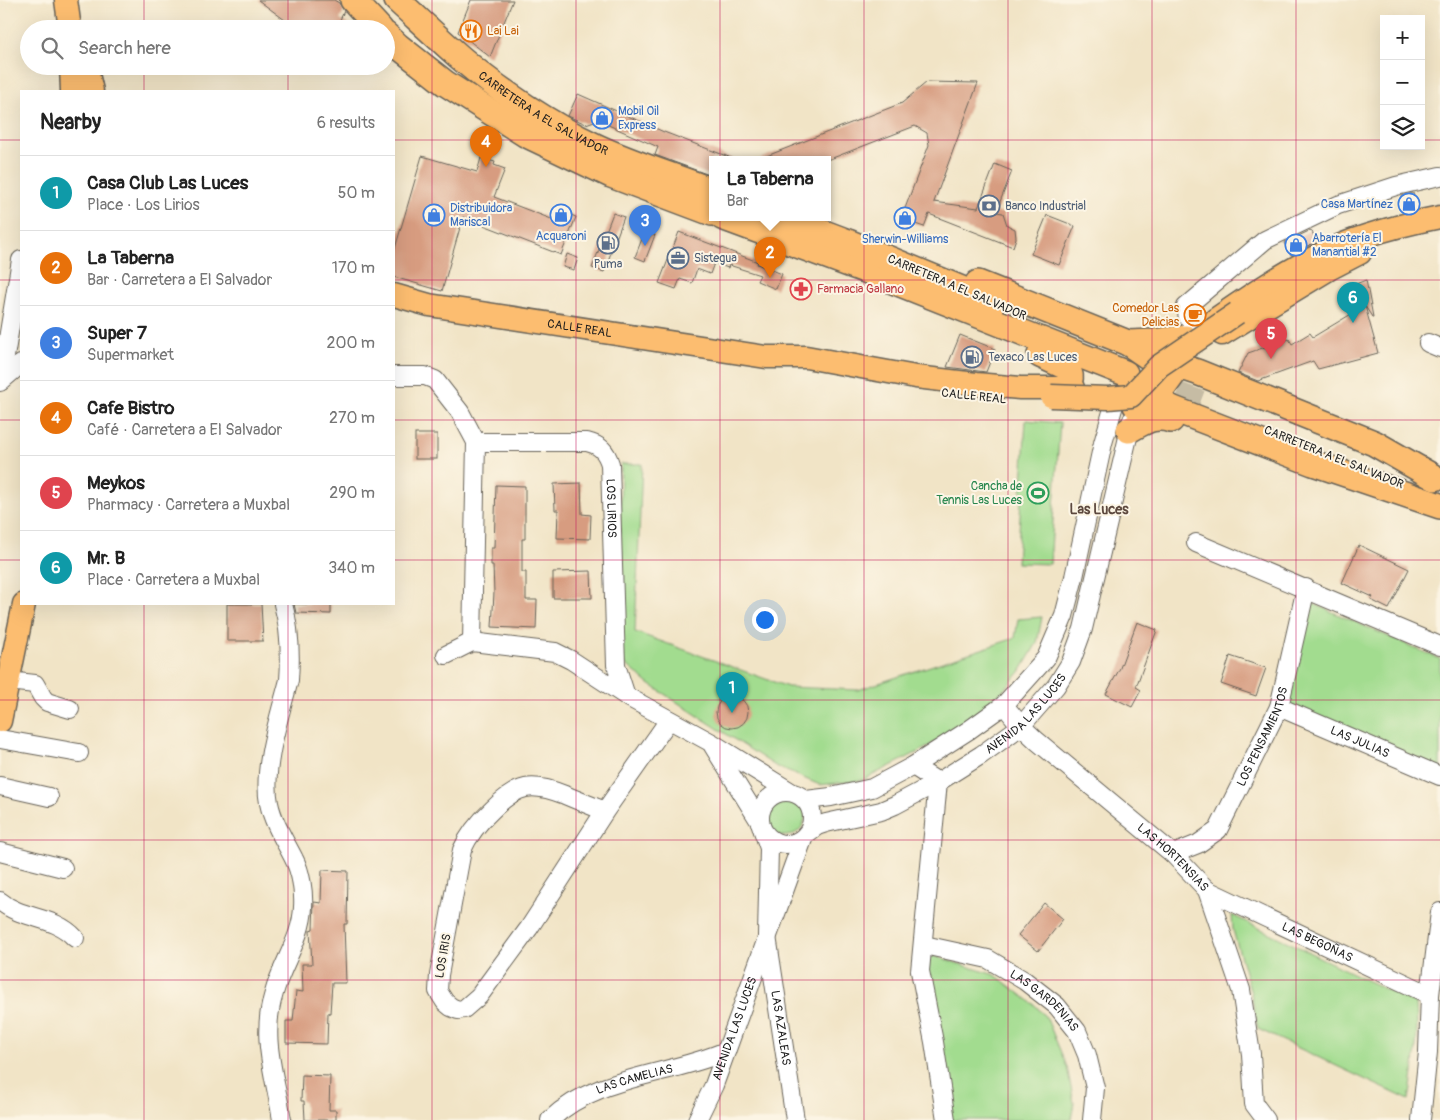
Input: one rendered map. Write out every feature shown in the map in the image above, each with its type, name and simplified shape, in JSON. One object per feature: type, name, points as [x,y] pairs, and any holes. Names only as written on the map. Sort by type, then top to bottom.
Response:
[{"type":"highway","points":[[353,0],[372,20]]},
{"type":"highway","name":"CARRETERA A EL SALVADOR","points":[[397,0],[463,60],[508,94],[559,127],[596,146],[709,190]]},
{"type":"highway","name":"CARRETERA A EL SALVADOR","points":[[395,43],[445,83],[525,134],[549,147],[611,175],[709,212]]},
{"type":"highway","name":"CARRETERA A EL SALVADOR","points":[[733,221],[865,270],[1140,378]]},
{"type":"highway","points":[[792,221],[857,246],[889,248],[1140,378],[1171,408],[1313,463],[1440,506]]},
{"type":"highway","points":[[865,270],[932,308],[1066,366],[1069,370],[1069,385],[1058,392]]},
{"type":"highway","points":[[1140,378],[1154,342],[1196,338],[1202,388]]},
{"type":"highway","points":[[1140,378],[1185,368],[1202,388]]},
{"type":"highway","name":"CARRETERA A EL SALVADOR","points":[[1202,388],[1438,486]]},
{"type":"highway","points":[[1129,430],[1148,420],[1162,418],[1276,460],[1313,463]]},
{"type":"main road","points":[[71,75],[72,90]]},
{"type":"main road","points":[[88,75],[92,90]]},
{"type":"main road","points":[[1058,392],[1140,378],[1258,290],[1321,254],[1365,236],[1440,217]]},
{"type":"main road","points":[[766,357],[949,389],[1058,392],[1108,398],[1132,396],[1159,366],[1237,313],[1290,281],[1344,252],[1371,242],[1440,225]]},
{"type":"main road","points":[[1196,338],[1236,324],[1353,255],[1390,243],[1440,231]]},
{"type":"main road","name":"CALLE REAL","points":[[395,295],[429,305],[766,357],[802,370],[890,386],[973,398],[1068,404],[1140,378]]},
{"type":"main road","points":[[0,721],[24,605]]},
{"type":"street","points":[[1196,338],[1186,307],[1265,240],[1338,205],[1396,186],[1440,176]]},
{"type":"street","points":[[0,382],[20,266]]},
{"type":"street","points":[[0,382],[20,365]]},
{"type":"street","points":[[395,376],[425,376],[435,380],[460,412],[476,442],[472,642]]},
{"type":"street","name":"AVENIDA LAS LUCES","points":[[697,1120],[714,1086],[767,936],[806,835],[816,826],[881,811],[938,782],[981,755],[1021,726],[1056,686],[1071,662],[1086,620],[1118,484],[1140,378]]},
{"type":"street","name":"AVENIDA LAS LUCES","points":[[798,796],[859,792],[872,788],[913,766],[1004,705],[1046,658],[1064,616],[1095,481],[1140,378]]},
{"type":"street","name":"LOS LIRIOS","points":[[476,442],[587,442],[603,448],[610,464],[616,665],[626,696]]},
{"type":"street","points":[[1095,481],[1118,484]]},
{"type":"street","points":[[1196,543],[1440,646]]},
{"type":"street","name":"LOS PENSAMIENTOS","points":[[1172,854],[1198,844],[1218,830],[1279,707],[1306,588]]},
{"type":"street","points":[[282,605],[288,622],[289,680],[269,766],[268,790],[275,820],[295,860],[304,906],[298,935],[278,978],[268,1018],[267,1041],[270,1064],[282,1120]]},
{"type":"street","points":[[446,655],[472,642],[555,652],[571,660],[626,696],[712,743],[798,796],[810,807],[813,816],[812,824],[806,835],[795,843],[786,844],[777,843],[769,838],[712,743]]},
{"type":"street","points":[[583,668],[592,669],[604,665],[610,658],[615,644]]},
{"type":"street","points":[[8,681],[35,684],[47,702],[70,709]]},
{"type":"street","name":"LAS HORTENSIAS","points":[[1004,705],[1021,726],[1172,854],[1206,890],[1241,990],[1252,1054],[1254,1104],[1266,1120]]},
{"type":"street","name":"LAS JULIAS","points":[[1279,707],[1440,776]]},
{"type":"street","name":"LOS IRIS","points":[[605,811],[548,788],[533,787],[522,788],[504,798],[480,821],[462,850],[439,976],[438,991],[445,1002],[451,1007],[458,1010],[464,1009],[479,996],[529,928],[605,811],[669,720]]},
{"type":"street","points":[[0,739],[79,753]]},
{"type":"street","points":[[913,766],[938,782],[924,945],[920,971],[934,1042],[946,1120]]},
{"type":"street","points":[[0,786],[49,797]]},
{"type":"street","points":[[762,827],[760,814],[762,806],[768,799],[782,792],[798,796]]},
{"type":"street","name":"AVENIDA LAS LUCES","points":[[762,827],[769,848],[767,936]]},
{"type":"street","points":[[0,852],[63,868]]},
{"type":"street","name":"LAS BEGOÑAS","points":[[1206,890],[1430,996]]},
{"type":"street","points":[[0,901],[26,914],[58,924],[68,930],[74,938]]},
{"type":"street","points":[[1421,1120],[1428,1052],[1430,996],[1440,912]]},
{"type":"street","name":"LAS AZALEAS","points":[[767,936],[794,1120]]},
{"type":"street","name":"LAS GARDENIAS","points":[[924,945],[988,959],[1026,981],[1057,1006],[1077,1031],[1087,1055],[1095,1088],[1092,1120]]},
{"type":"street","name":"LAS CAMELIAS","points":[[550,1120],[578,1099],[598,1090],[703,1061],[726,1052]]},
{"type":"green space","name":"Cancha de Tennis Las Luces","points":[[1026,420],[1060,423],[1050,564],[1017,563]]},
{"type":"green space","points":[[621,464],[642,464],[635,632],[788,687],[858,690],[1015,638],[1018,619],[1042,617],[1037,643],[1020,672],[990,705],[926,748],[863,780],[820,785],[777,767],[649,684],[623,662],[618,632]]},
{"type":"green space","points":[[1306,604],[1314,604],[1440,659],[1440,774],[1284,706]]},
{"type":"green space","points":[[785,796],[799,802],[805,816],[799,830],[785,836],[771,830],[765,816],[771,802]]},
{"type":"green space","points":[[1232,915],[1416,1004],[1416,1040],[1409,1100],[1258,1029],[1251,993],[1233,930]]},
{"type":"green space","points":[[934,956],[995,975],[1036,1006],[1047,1019],[1067,1067],[1074,1103],[1071,1120],[950,1120],[926,957]]},
{"type":"building","points":[[258,0],[334,0],[339,3],[344,11],[340,20],[285,20]]},
{"type":"building","points":[[471,0],[513,0],[490,57],[458,32]]},
{"type":"building","points":[[927,82],[978,83],[934,202],[978,208],[995,164],[1012,171],[996,212],[1003,213],[1007,225],[1015,229],[1016,238],[1013,247],[929,214],[924,227],[901,219],[929,145],[927,133],[915,126],[831,159],[831,156],[767,156],[902,103]]},
{"type":"building","points":[[578,94],[664,132],[726,156],[709,156],[709,175],[655,155],[658,147],[597,120],[586,124],[568,116]]},
{"type":"building","name":"Distribuidora Mariscal","points":[[422,156],[477,172],[481,158],[495,162],[494,165],[505,169],[494,197],[554,220],[558,210],[576,217],[561,255],[463,217],[442,291],[395,277],[395,249]]},
{"type":"building","name":"Casa Martínez","points":[[1413,193],[1417,208],[1405,211],[1401,196]]},
{"type":"building","name":"Puma","points":[[613,213],[624,217],[604,272],[592,268]]},
{"type":"building","points":[[1047,215],[1075,226],[1059,265],[1031,254]]},
{"type":"building","points":[[1311,230],[1317,241],[1291,255],[1284,243]]},
{"type":"building","points":[[645,231],[655,235],[645,261],[635,257]]},
{"type":"building","points":[[679,232],[758,262],[757,264],[782,274],[776,289],[757,281],[760,275],[729,265],[728,268],[714,263],[710,274],[697,269],[692,283],[680,279],[676,289],[659,283]]},
{"type":"building","points":[[567,254],[578,258],[574,270],[563,267]]},
{"type":"building","points":[[1366,280],[1373,317],[1365,306],[1378,353],[1318,369],[1313,361],[1258,381],[1238,373],[1248,353],[1289,339],[1292,344],[1310,333],[1313,337],[1353,313],[1348,306],[1361,299],[1353,285]]},
{"type":"building","name":"Texaco Las Luces","points":[[960,335],[995,349],[986,372],[947,367]]},
{"type":"building","points":[[415,434],[437,434],[437,459],[415,459]]},
{"type":"building","points":[[581,483],[582,514],[591,515],[590,539],[557,538],[558,510],[555,510],[554,484]]},
{"type":"building","points":[[496,485],[525,486],[525,539],[522,539],[522,572],[526,572],[526,600],[537,600],[536,629],[492,627],[494,593],[491,548],[494,548]]},
{"type":"building","points":[[1359,545],[1409,569],[1389,609],[1371,600],[1373,597],[1342,583]]},
{"type":"building","points":[[591,571],[592,598],[553,598],[553,572]]},
{"type":"building","points":[[227,605],[261,605],[263,641],[227,641]]},
{"type":"building","points":[[294,605],[331,605],[331,614],[296,613]]},
{"type":"building","points":[[1137,622],[1157,630],[1136,687],[1141,690],[1132,707],[1106,694],[1120,668]]},
{"type":"building","points":[[1230,656],[1266,668],[1256,696],[1221,684]]},
{"type":"building","points":[[732,696],[743,701],[748,712],[743,723],[732,728],[721,723],[716,712],[721,701]]},
{"type":"building","points":[[322,870],[348,871],[347,924],[344,924],[346,983],[332,983],[330,1013],[328,1013],[327,1044],[286,1043],[286,1021],[293,1021],[296,991],[303,992],[302,964],[312,964],[310,930],[313,929],[314,902],[321,903]]},
{"type":"building","points":[[1044,903],[1063,919],[1038,951],[1018,935]]},
{"type":"building","points":[[302,1075],[330,1076],[329,1110],[336,1110],[336,1120],[305,1120],[304,1101],[301,1101]]},
{"type":"tunnel","points":[[1143,381],[1200,403]]},
{"type":"place","name":"Lai Lai","points":[[471,31]]},
{"type":"place","name":"Mobil Oil Express","points":[[602,118]]},
{"type":"place","name":"Cafe Bistro","points":[[486,167]]},
{"type":"place","name":"Casa Martínez","points":[[1409,204]]},
{"type":"place","name":"Banco Industrial","points":[[989,206]]},
{"type":"place","name":"Distribuidora Mariscal","points":[[434,215]]},
{"type":"place","name":"Acquaroni","points":[[561,215]]},
{"type":"place","name":"Sherwin-Williams","points":[[905,218]]},
{"type":"place","name":"Puma","points":[[608,243]]},
{"type":"place","name":"Abarrotería El Manantial #2","points":[[1296,245]]},
{"type":"place","name":"Super 7","points":[[645,246]]},
{"type":"place","name":"Sistegua","points":[[678,258]]},
{"type":"place","name":"La Taberna","points":[[770,278]]},
{"type":"place","name":"Farmacia Gallano","points":[[801,289]]},
{"type":"place","name":"Comedor Las Delicias","points":[[1195,315]]},
{"type":"place","name":"Mr. B","points":[[1353,323]]},
{"type":"place","name":"Texaco Las Luces","points":[[972,357]]},
{"type":"place","name":"Meykos","points":[[1271,359]]},
{"type":"place","name":"Cancha de Tennis Las Luces","points":[[1038,493]]},
{"type":"place","name":"Casa Club Las Luces","points":[[732,713]]},
{"type":"district","name":"Las Luces","points":[[1099,509]]}]
